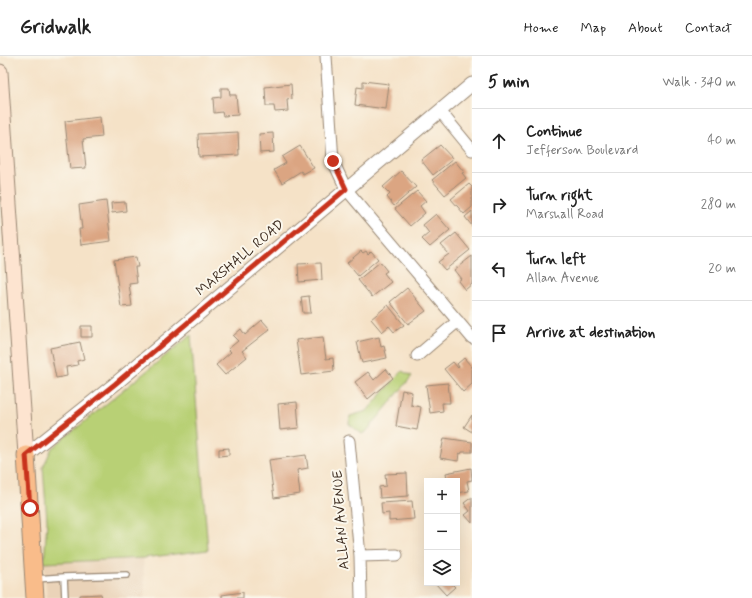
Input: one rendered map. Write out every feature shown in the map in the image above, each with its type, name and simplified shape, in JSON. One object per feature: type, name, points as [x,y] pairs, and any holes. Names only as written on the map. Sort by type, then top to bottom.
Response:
[{"type":"main road","points":[[0,72],[3,169],[26,450],[35,598]]},
{"type":"street","points":[[326,56],[333,161],[346,189],[472,338]]},
{"type":"street","name":"MARSHALL ROAD","points":[[26,450],[115,384],[472,84]]},
{"type":"street","points":[[440,111],[472,150]]},
{"type":"street","points":[[417,356],[458,321]]},
{"type":"street","name":"ALLAN AVENUE","points":[[349,441],[360,556],[361,598]]},
{"type":"street","points":[[360,556],[397,555]]},
{"type":"lane","points":[[34,579],[127,575]]},
{"type":"lane","points":[[64,577],[65,598]]},
{"type":"shaded area","points":[[143,558],[145,598],[47,598],[44,563]]},
{"type":"green space","points":[[191,335],[208,550],[143,558],[44,563],[47,521],[43,467],[52,448]]},
{"type":"green space","points":[[402,371],[412,376],[367,431],[362,434],[349,424],[350,416],[367,411]]},
{"type":"building","points":[[363,81],[389,84],[386,109],[355,105],[357,87],[363,88]]},
{"type":"building","points":[[291,84],[292,99],[287,100],[288,111],[275,112],[274,106],[266,106],[265,87]]},
{"type":"building","points":[[221,88],[229,88],[230,95],[236,95],[238,115],[223,116],[222,112],[214,113],[213,98],[221,97]]},
{"type":"building","points":[[100,117],[102,137],[83,139],[86,168],[70,169],[65,121]]},
{"type":"building","points":[[238,132],[239,155],[199,157],[198,134]]},
{"type":"building","points":[[273,133],[274,152],[260,153],[259,134]]},
{"type":"building","points":[[440,145],[453,159],[433,175],[421,160]]},
{"type":"building","points":[[300,146],[314,168],[303,174],[301,171],[282,183],[274,170],[286,163],[282,157]]},
{"type":"building","points":[[455,161],[464,172],[462,173],[466,178],[445,195],[432,180]]},
{"type":"building","points":[[401,171],[416,187],[394,206],[387,197],[390,194],[383,187]]},
{"type":"building","points":[[469,184],[472,187],[472,207],[464,214],[451,199]]},
{"type":"building","points":[[417,191],[426,201],[420,206],[425,213],[410,226],[395,209]]},
{"type":"building","points":[[106,201],[111,241],[81,245],[79,229],[82,229],[79,205]]},
{"type":"building","points":[[125,202],[126,211],[112,213],[111,203]]},
{"type":"building","points":[[472,211],[472,226],[465,217]]},
{"type":"building","points":[[436,214],[450,230],[430,247],[422,239],[429,233],[423,225]]},
{"type":"building","points":[[456,233],[470,250],[445,270],[438,262],[449,254],[441,245]]},
{"type":"building","points":[[361,251],[363,253],[366,251],[368,254],[371,251],[378,259],[358,276],[347,263]]},
{"type":"building","points":[[472,256],[472,284],[465,290],[458,281],[461,279],[454,270]]},
{"type":"building","points":[[136,257],[138,267],[135,267],[137,283],[129,284],[132,306],[121,307],[114,260]]},
{"type":"building","points":[[380,262],[387,271],[384,273],[391,282],[372,297],[358,280]]},
{"type":"building","points":[[321,263],[322,280],[299,282],[298,264]]},
{"type":"building","points":[[407,288],[426,311],[408,324],[390,302]]},
{"type":"building","points":[[309,296],[311,313],[303,313],[301,297]]},
{"type":"building","points":[[388,305],[404,325],[394,332],[389,326],[382,332],[371,319]]},
{"type":"building","points":[[262,320],[270,329],[242,351],[247,357],[225,375],[216,365],[231,352],[228,349],[238,341],[233,336],[241,329],[245,335]]},
{"type":"building","points":[[81,326],[92,326],[92,337],[81,337]]},
{"type":"building","points":[[323,337],[326,359],[333,358],[334,371],[301,375],[296,340]]},
{"type":"building","points":[[379,337],[381,347],[384,346],[387,358],[362,363],[357,342]]},
{"type":"building","points":[[80,342],[84,359],[77,361],[78,365],[66,367],[67,376],[56,378],[50,348]]},
{"type":"building","points":[[464,358],[472,367],[472,384],[463,392],[444,369],[453,362],[458,368],[459,367],[457,364]]},
{"type":"building","points":[[386,369],[393,378],[368,399],[355,382],[368,372],[374,380]]},
{"type":"building","points":[[448,383],[450,403],[442,403],[443,411],[430,413],[426,385]]},
{"type":"building","points":[[402,390],[412,392],[411,405],[421,407],[417,430],[396,426]]},
{"type":"building","points":[[297,402],[299,428],[280,430],[278,404]]},
{"type":"building","points":[[472,415],[472,432],[464,427]]},
{"type":"building","points":[[444,438],[472,442],[472,452],[459,453],[458,461],[440,458]]},
{"type":"building","points":[[229,448],[229,455],[219,456],[219,449]]},
{"type":"building","points":[[306,455],[308,468],[297,470],[300,494],[274,498],[269,460]]},
{"type":"building","points":[[471,468],[472,480],[467,481],[469,491],[460,492],[460,478],[447,478],[446,473]]},
{"type":"building","points":[[407,473],[408,496],[380,498],[379,487],[386,486],[385,474]]},
{"type":"building","points":[[472,497],[472,523],[465,515],[470,511],[464,503]]},
{"type":"building","points":[[412,501],[414,519],[389,521],[389,513],[382,514],[381,503]]},
{"type":"building","points":[[438,586],[455,587],[446,595]]},
{"type":"building","points":[[243,592],[243,598],[222,598],[222,595]]},
{"type":"building","points":[[101,594],[102,598],[80,598],[80,595]]},
{"type":"route","points":[[30,508],[26,455],[115,384],[346,189],[333,161]]}]
